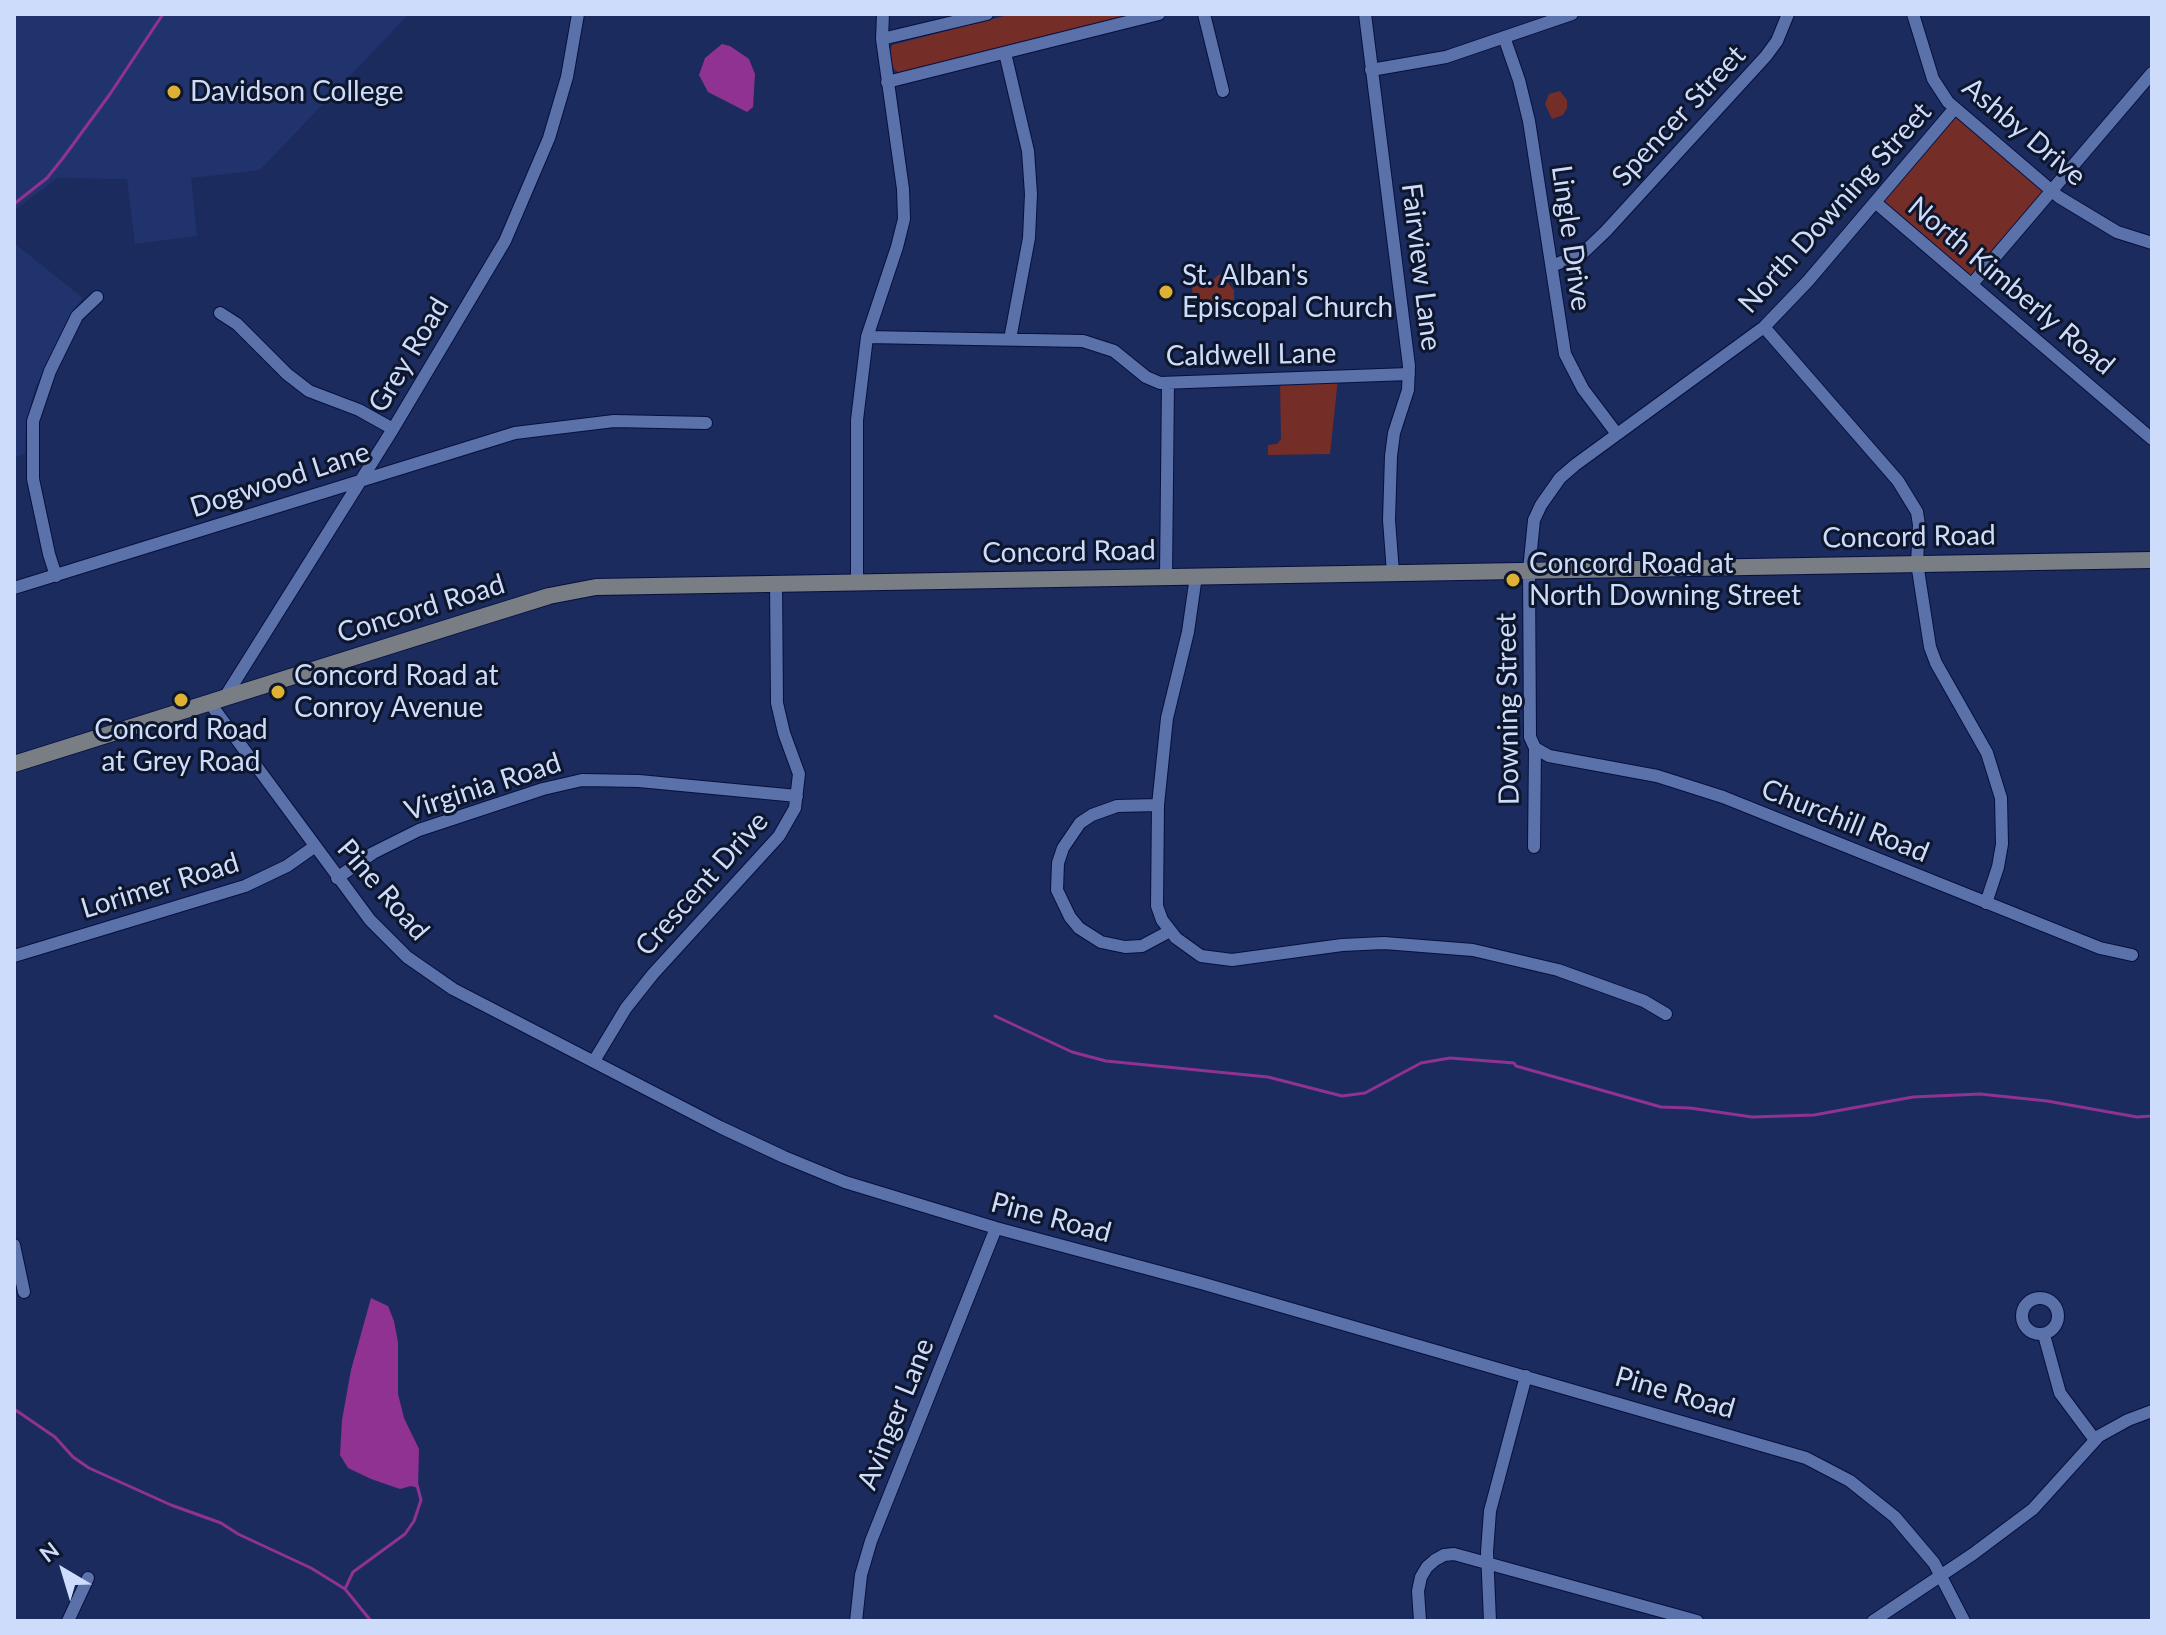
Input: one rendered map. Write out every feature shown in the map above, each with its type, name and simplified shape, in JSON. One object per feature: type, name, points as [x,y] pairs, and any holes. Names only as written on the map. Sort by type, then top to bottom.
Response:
[{"type":"main road","name":"Concord Road","points":[[14,764],[472,620],[596,587],[2152,560]]},
{"type":"street","name":"Grey Road","points":[[217,700],[362,479],[490,268],[518,214],[546,146],[573,53],[578,14]]},
{"type":"street","points":[[857,581],[857,420],[867,337],[904,219],[903,189],[882,39],[883,14]]},
{"type":"street","points":[[882,39],[987,14]]},
{"type":"street","points":[[887,82],[1159,14]]},
{"type":"street","points":[[1204,14],[1223,91]]},
{"type":"street","name":"Fairview Lane","points":[[1365,14],[1409,374],[1391,456],[1389,520],[1393,573]]},
{"type":"street","points":[[1371,70],[1424,63],[1572,14]]},
{"type":"street","name":"Spencer Street","points":[[1552,266],[1583,253],[1606,231],[1766,56],[1777,41],[1788,14]]},
{"type":"street","name":"Ashby Drive","points":[[1913,14],[1933,79],[1939,91],[1955,108],[2052,190],[2101,224],[2152,243]]},
{"type":"street","name":"Lingle Drive","points":[[1504,37],[1529,121],[1565,354],[1583,389],[1617,434]]},
{"type":"street","points":[[1005,53],[1028,151],[1031,194],[1029,238],[1010,339]]},
{"type":"street","points":[[1972,284],[2152,73]]},
{"type":"street","name":"North Downing Street","points":[[1529,570],[1534,520],[1551,489],[1575,465],[1764,327],[1808,281],[1955,108]]},
{"type":"street","name":"North Kimberly Road","points":[[1875,202],[2152,439]]},
{"type":"street","points":[[56,576],[33,479],[33,421],[50,371],[77,316],[97,297]]},
{"type":"street","points":[[220,313],[237,324],[287,374],[309,391],[359,410],[393,429]]},
{"type":"street","points":[[1764,327],[1908,495],[1917,512],[1917,563],[1930,647],[1987,753],[2001,798],[2002,844],[1996,876],[1986,903]]},
{"type":"street","name":"Caldwell Lane","points":[[867,337],[1093,343],[1114,351],[1151,380],[1168,383],[1409,374]]},
{"type":"street","points":[[1166,576],[1168,383]]},
{"type":"street","name":"Dogwood Lane","points":[[14,588],[533,429],[614,421],[706,423]]},
{"type":"street","name":"Downing Street","points":[[1529,570],[1530,737],[1535,748],[1534,847]]},
{"type":"street","points":[[1196,576],[1188,632],[1167,718],[1158,805],[1156,895],[1162,920],[1170,931],[1192,951],[1209,959],[1220,960],[1384,943],[1473,950],[1558,970],[1644,1001],[1666,1014]]},
{"type":"street","name":"Crescent Drive","points":[[594,1061],[626,1008],[650,978],[789,822],[797,796],[797,768],[777,703],[776,582]]},
{"type":"street","name":"Pine Road","points":[[217,700],[314,847],[392,944],[431,975],[594,1061],[720,1127],[812,1169],[858,1186],[996,1228],[1201,1283],[1768,1445],[1827,1468],[1873,1498],[1895,1517],[1942,1575],[1964,1621]]},
{"type":"street","name":"Churchill Road","points":[[1535,748],[1549,756],[1657,776],[1723,797],[2100,948],[2132,955]]},
{"type":"street","name":"Virginia Road","points":[[337,878],[373,853],[419,830],[543,789],[582,780],[639,781],[797,796]]},
{"type":"street","points":[[1158,805],[1117,806],[1080,823],[1063,848],[1058,863],[1057,890],[1079,928],[1101,942],[1125,947],[1142,946],[1170,931]]},
{"type":"street","name":"Lorimer Road","points":[[14,956],[245,886],[287,866],[314,847]]},
{"type":"street","name":"Avinger Lane","points":[[856,1621],[865,1559],[996,1228]]},
{"type":"street","points":[[14,1245],[24,1292]]},
{"type":"street","points":[[2044,1335],[2060,1393],[2095,1440]]},
{"type":"street","points":[[1490,1621],[1488,1530],[1493,1496],[1526,1376]]},
{"type":"street","points":[[1873,1621],[2033,1509],[2095,1440],[2128,1420],[2152,1411]]},
{"type":"street","points":[[1420,1621],[1418,1591],[1421,1577],[1427,1567],[1444,1555],[1454,1554],[1697,1621]]},
{"type":"street","points":[[68,1621],[88,1578]]},
{"type":"shaded area","name":"Davidson College","points":[[14,14],[409,14],[260,170],[191,178],[197,236],[135,244],[127,179],[57,178],[14,211]]},
{"type":"shaded area","points":[[1012,14],[1138,14],[902,73],[892,66],[892,45]]},
{"type":"shaded area","points":[[722,44],[749,59],[755,74],[753,107],[747,112],[708,92],[699,75],[705,58]]},
{"type":"shaded area","points":[[1560,91],[1567,100],[1567,108],[1563,115],[1552,119],[1545,104],[1549,94]]},
{"type":"shaded area","points":[[1955,111],[2050,190],[1972,282],[1877,202]]},
{"type":"shaded area","points":[[14,243],[83,298],[74,309],[35,388],[26,423],[25,454],[14,457]]},
{"type":"shaded area","points":[[1220,274],[1234,290],[1234,300],[1193,302],[1192,286],[1206,285]]},
{"type":"shaded area","points":[[1338,378],[1330,454],[1268,455],[1268,445],[1277,444],[1281,439],[1280,379]]},
{"type":"shaded area","points":[[371,1298],[388,1306],[394,1321],[398,1342],[398,1394],[404,1418],[419,1449],[418,1488],[400,1489],[371,1479],[348,1468],[340,1455],[342,1420],[351,1370]]},
{"type":"waterway","points":[[14,204],[47,178],[63,158],[163,14]]},
{"type":"waterway","points":[[995,1016],[1072,1052],[1106,1061],[1268,1077],[1342,1096],[1365,1093],[1421,1063],[1450,1058],[1514,1063],[1661,1107],[1752,1117],[1814,1115],[1913,1097],[1980,1094],[2047,1101],[2137,1117],[2152,1116]]},
{"type":"waterway","points":[[14,1409],[55,1437],[73,1457],[89,1468],[171,1505],[221,1523],[311,1568],[345,1589],[371,1621]]},
{"type":"waterway","points":[[345,1589],[353,1572],[405,1534],[414,1521],[421,1500],[417,1485]]},
{"type":"place","name":"Davidson College","points":[[174,92]]},
{"type":"place","name":"St. Alban's Episcopal Church","points":[[1166,292]]},
{"type":"place","name":"Concord Road at North Downing Street","points":[[1513,580]]},
{"type":"place","name":"Concord Road at Conroy Avenue","points":[[278,692]]},
{"type":"place","name":"Concord Road at Grey Road","points":[[181,700]]}]
